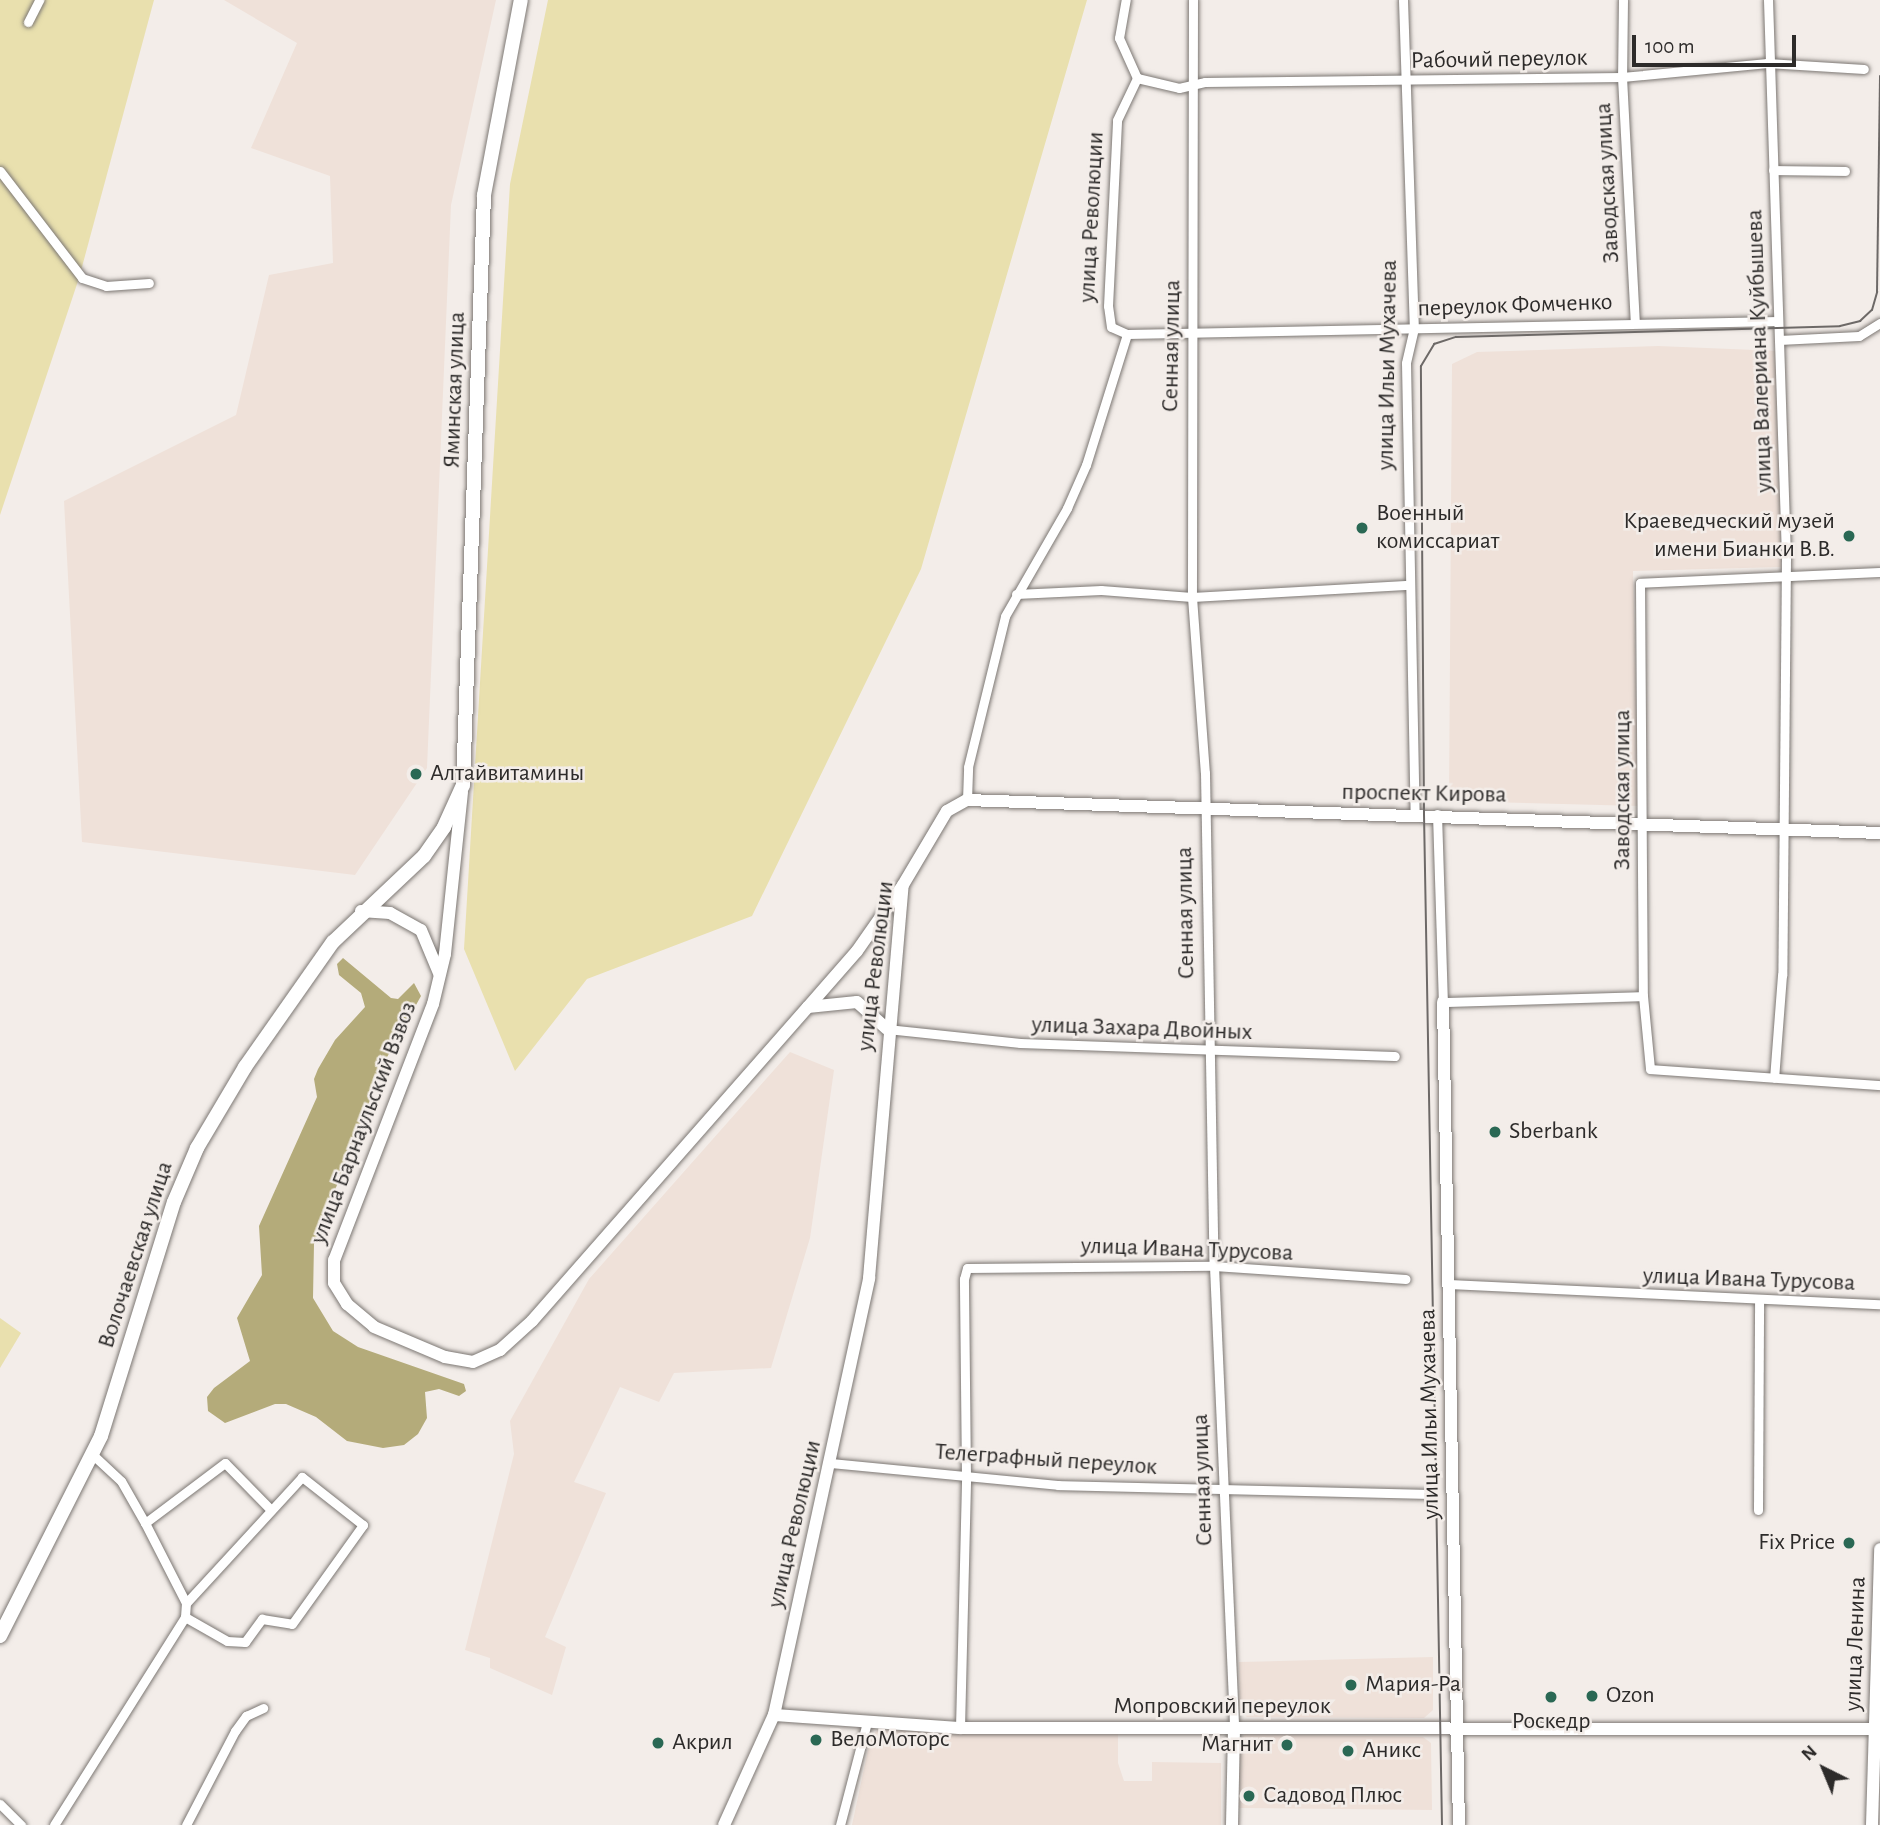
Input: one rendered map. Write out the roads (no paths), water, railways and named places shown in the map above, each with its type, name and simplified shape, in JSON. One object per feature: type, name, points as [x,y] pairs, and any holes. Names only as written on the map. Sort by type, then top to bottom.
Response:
[{"type":"main road","name":"Яминская улица","points":[[463,785],[484,195],[521,0]]},
{"type":"main road","name":"Волочаевская улица","points":[[0,1636],[93,1455],[174,1202],[197,1148],[261,1045],[332,942],[361,911],[424,856],[444,827],[463,785]]},
{"type":"street","points":[[28,22],[39,0]]},
{"type":"street","points":[[1126,0],[1120,46],[1137,78]]},
{"type":"street","name":"Сенная улица","points":[[1193,0],[1196,84],[1192,597],[1206,812],[1208,1051],[1214,1266],[1234,1728],[1233,1825]]},
{"type":"street","name":"улица Ильи Мухачева","points":[[1403,0],[1414,328],[1406,363],[1415,814]]},
{"type":"street","name":"Заводская улица","points":[[1623,0],[1622,77],[1635,322]]},
{"type":"street","name":"улица Валериана Куйбышева","points":[[1768,0],[1767,62],[1779,340],[1783,573],[1780,830],[1782,975],[1774,1078]]},
{"type":"street","name":"Рабочий переулок","points":[[1137,78],[1171,89],[1196,84],[1622,77],[1767,62],[1864,69]]},
{"type":"street","name":"улица Революции","points":[[1127,334],[1114,331],[1108,319],[1109,268],[1117,120],[1137,78]]},
{"type":"street","points":[[1773,170],[1845,170]]},
{"type":"street","points":[[0,171],[82,278],[106,286],[149,283]]},
{"type":"street","name":"переулок Фомченко","points":[[1127,334],[1778,321]]},
{"type":"street","points":[[1779,340],[1859,336],[1880,323]]},
{"type":"street","points":[[967,800],[972,750],[1005,616],[1067,508],[1086,465],[1127,334]]},
{"type":"street","points":[[1783,573],[1880,572]]},
{"type":"street","name":"Заводская улица","points":[[1643,996],[1640,583],[1783,573]]},
{"type":"street","points":[[1016,594],[1101,590],[1192,597],[1410,585]]},
{"type":"street","name":"улица Барнаульский Взвоз","points":[[463,785],[440,975],[415,1050],[338,1241],[332,1273],[347,1304],[374,1327],[445,1357],[472,1362],[500,1350],[531,1321],[857,951],[903,885]]},
{"type":"street","name":"улица Революции","points":[[724,1825],[774,1715],[831,1463],[869,1278],[887,1029],[903,885],[941,817],[967,800]]},
{"type":"street","name":"проспект Кирова","points":[[967,800],[1206,812],[1437,814],[1880,834]]},
{"type":"street","points":[[1437,814],[1443,1002],[1643,996],[1648,1064],[1655,1072],[1880,1085]]},
{"type":"street","points":[[361,911],[390,913],[421,930],[431,945],[440,975]]},
{"type":"street","points":[[808,1007],[857,1002],[887,1029]]},
{"type":"street","name":"улица Ильи Мухачева","points":[[1443,1002],[1459,1825]]},
{"type":"street","name":"улица Захара Двойных","points":[[887,1029],[1020,1043],[1395,1056]]},
{"type":"street","name":"улица Ивана Турусова","points":[[966,1477],[964,1279],[967,1269],[1214,1266],[1406,1279]]},
{"type":"street","name":"улица Ивана Турусова","points":[[1448,1284],[1880,1304]]},
{"type":"street","points":[[1758,1510],[1759,1300]]},
{"type":"street","points":[[54,1825],[186,1617],[186,1603],[121,1481],[93,1455]]},
{"type":"street","points":[[145,1523],[225,1463],[269,1508]]},
{"type":"street","name":"Телеграфный переулок","points":[[831,1463],[966,1477],[1225,1491],[1426,1494]]},
{"type":"street","points":[[186,1603],[269,1508],[302,1477],[363,1525],[292,1623],[262,1619],[245,1642],[227,1641],[186,1617]]},
{"type":"street","points":[[960,1728],[966,1477]]},
{"type":"street","name":"улица Ленина","points":[[1872,1825],[1878,1729],[1880,1549]]},
{"type":"street","points":[[186,1825],[235,1731],[246,1716],[263,1709]]},
{"type":"street","name":"Мопровский переулок","points":[[774,1715],[960,1728],[1878,1729]]},
{"type":"street","points":[[840,1825],[867,1722]]},
{"type":"street","points":[[0,1804],[21,1825]]},
{"type":"tram line","points":[[1442,1825],[1424,814],[1421,366],[1434,344],[1456,337],[1840,326],[1860,321],[1872,310],[1877,292],[1880,76]]},
{"type":"place","name":"Военный комиссариат","points":[[1362,528]]},
{"type":"place","name":"Краеведческий музей имени Бианки В.В.","points":[[1849,536]]},
{"type":"place","name":"Алтайвитамины","points":[[416,774]]},
{"type":"place","name":"Sberbank","points":[[1495,1132]]},
{"type":"place","name":"Fix Price","points":[[1849,1543]]},
{"type":"place","name":"Мария-Ра","points":[[1351,1685]]},
{"type":"place","name":"Ozon","points":[[1592,1696]]},
{"type":"place","name":"Роскедр","points":[[1551,1697]]},
{"type":"place","name":"ВелоМоторс","points":[[816,1740]]},
{"type":"place","name":"Акрил","points":[[658,1743]]},
{"type":"place","name":"Магнит","points":[[1287,1745]]},
{"type":"place","name":"Аникс","points":[[1348,1751]]},
{"type":"place","name":"Садовод Плюс","points":[[1249,1796]]}]
